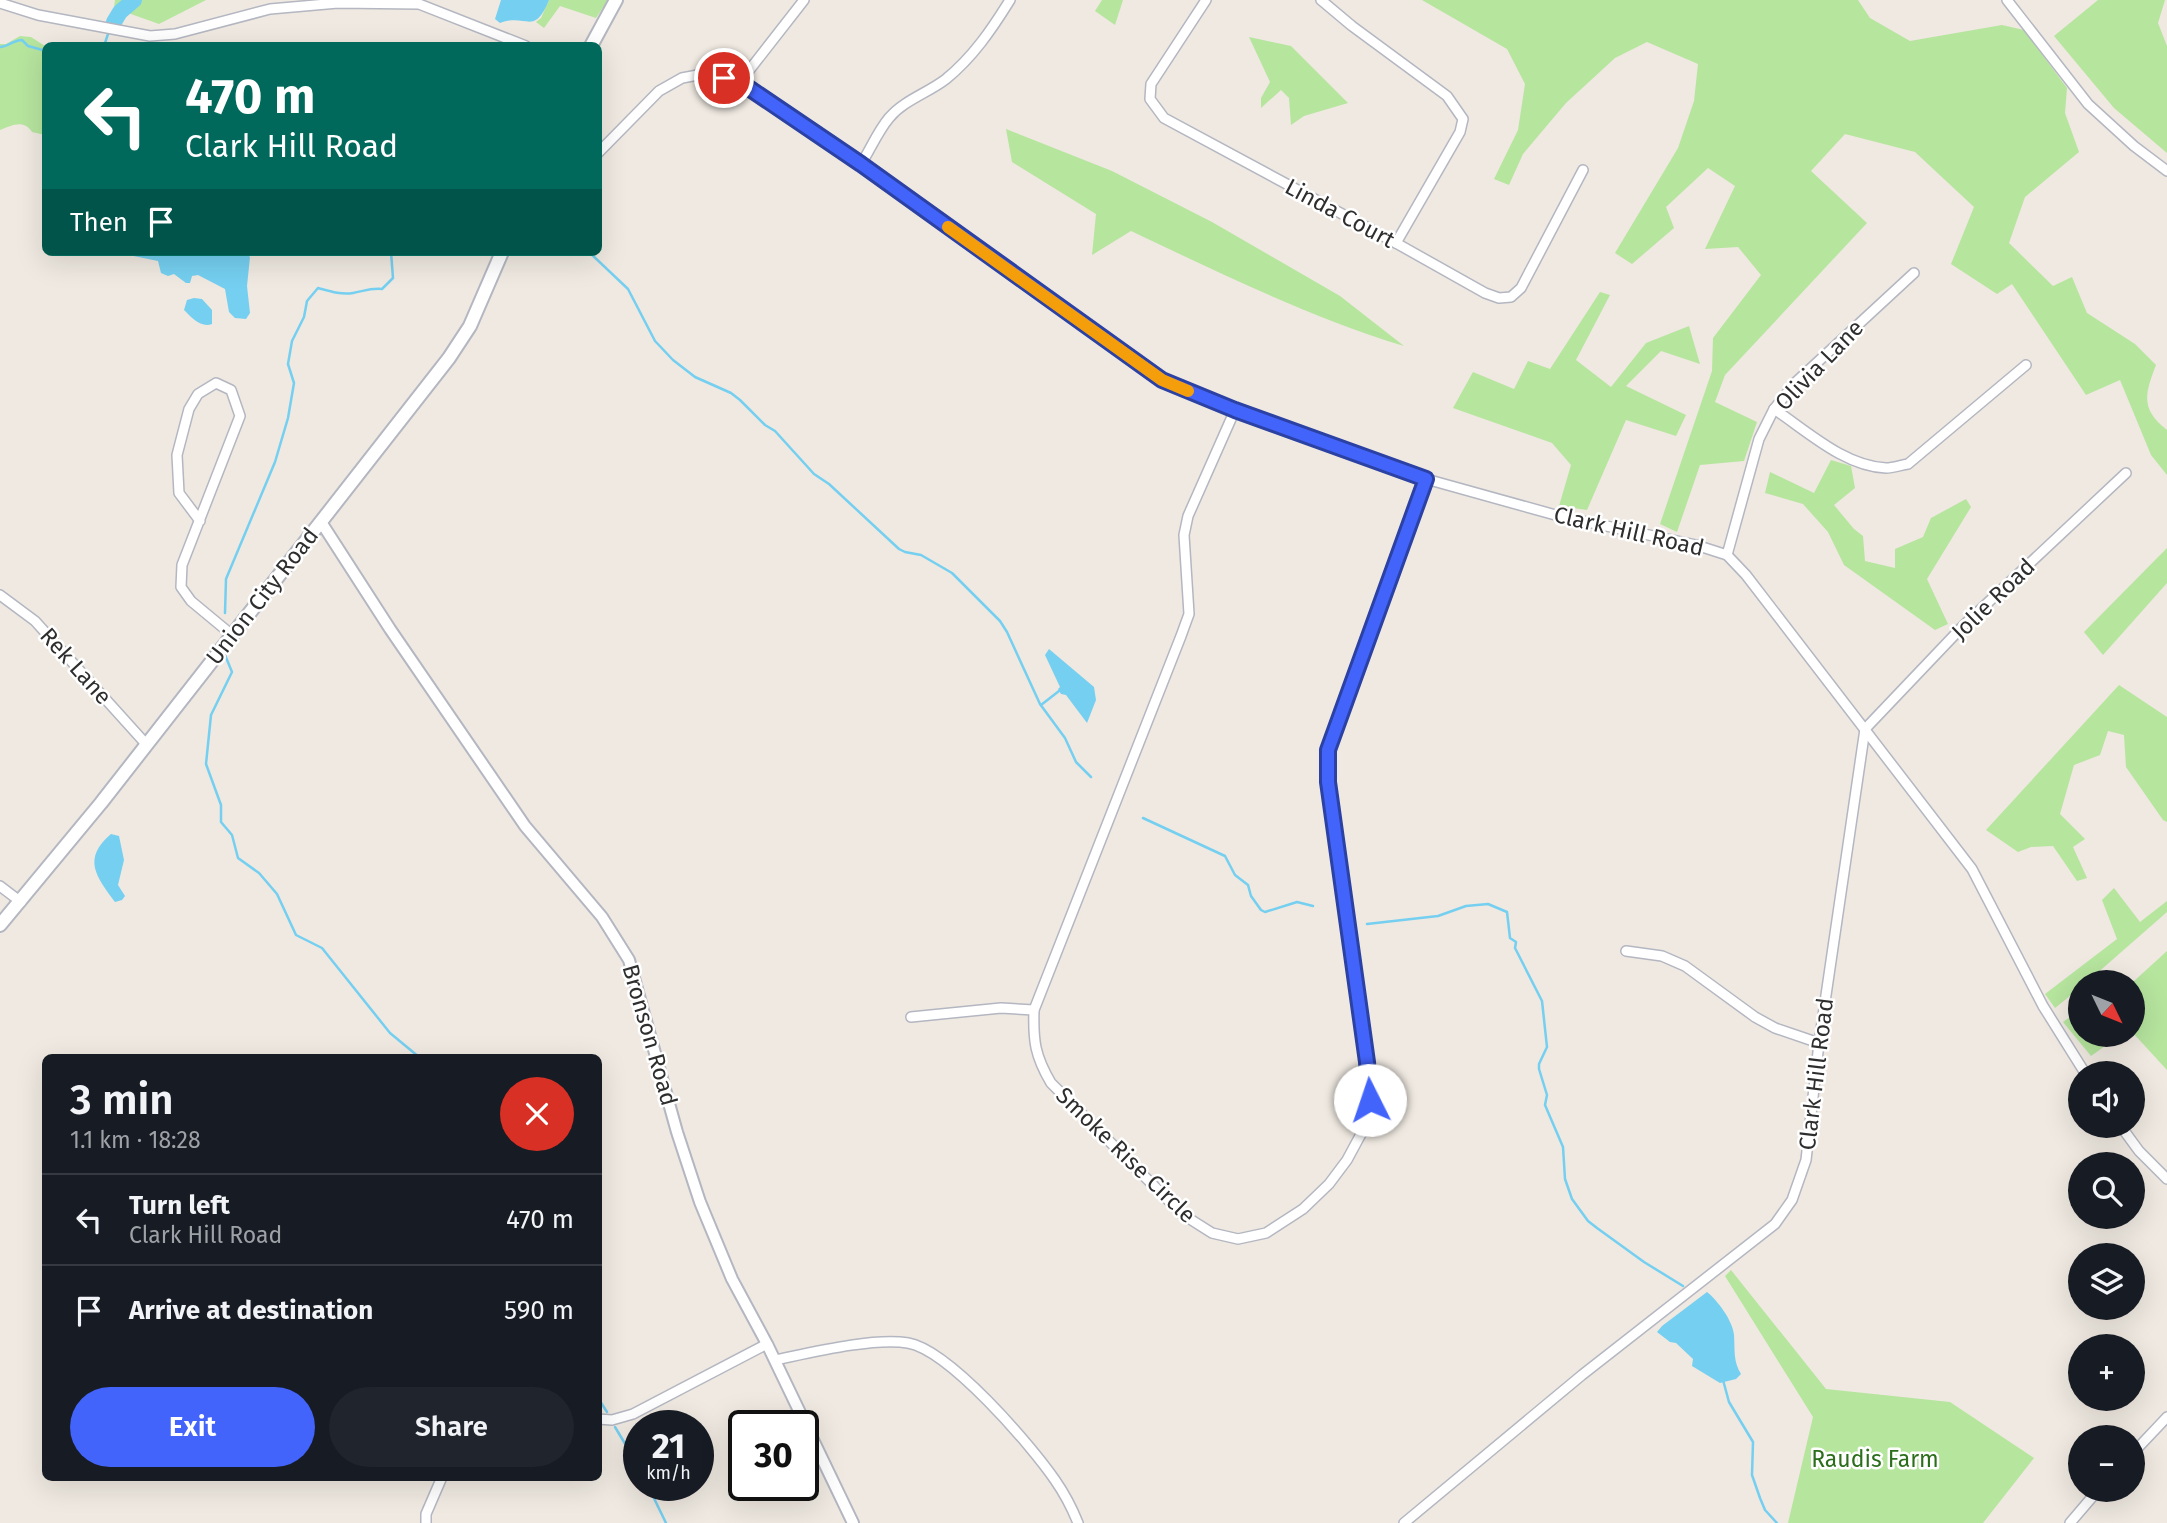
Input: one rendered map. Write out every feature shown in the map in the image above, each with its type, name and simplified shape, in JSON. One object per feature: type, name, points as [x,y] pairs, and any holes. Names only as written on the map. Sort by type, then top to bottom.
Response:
[{"type":"main road","points":[[593,42],[616,0]]},
{"type":"main road","name":"Union City Road","points":[[0,925],[21,902],[449,358],[470,326],[500,256]]},
{"type":"street","points":[[740,82],[804,0]]},
{"type":"street","points":[[861,164],[889,118],[908,102],[945,80],[964,62],[986,37],[1010,0]]},
{"type":"street","name":"Linda Court","points":[[1206,0],[1151,84],[1150,99],[1164,118],[1485,293],[1499,298],[1511,297],[1521,288],[1583,170]]},
{"type":"street","points":[[1321,0],[1447,96],[1463,119],[1460,132],[1396,243]]},
{"type":"street","points":[[2007,0],[2088,104],[2134,146],[2167,171]]},
{"type":"street","points":[[0,3],[38,15],[150,36],[175,34],[270,9],[338,3],[419,4],[516,42]]},
{"type":"street","name":"Clark Hill Road","points":[[602,149],[659,91],[682,78],[703,74],[740,82],[861,164],[1162,380],[1235,410],[1426,479],[1559,516],[1696,545],[1727,555],[1746,575],[1865,729],[1819,1043],[1806,1160],[1792,1200],[1775,1224],[1582,1375],[1404,1523]]},
{"type":"street","name":"Olivia Lane","points":[[1727,555],[1759,439],[1774,409],[1796,382],[1914,273]]},
{"type":"street","points":[[1774,409],[1838,453],[1864,464],[1887,468],[1908,464],[2026,365]]},
{"type":"street","points":[[200,521],[179,493],[177,455],[189,409],[198,394],[216,383],[231,390],[240,416],[200,521],[182,565],[180,587],[191,601],[232,635]]},
{"type":"street","name":"Smoke Rise Circle","points":[[1235,410],[1188,516],[1184,535],[1189,614],[1034,1010],[1033,1042],[1051,1083],[1182,1214],[1212,1233],[1238,1239],[1266,1233],[1303,1209],[1329,1184],[1347,1160],[1361,1134],[1370,1100],[1367,1062],[1328,782],[1328,750],[1426,479]]},
{"type":"street","name":"Jolie Road","points":[[1865,729],[1964,625],[2126,472]]},
{"type":"street","name":"Bronson Road","points":[[321,522],[390,629],[525,826],[602,917],[622,946],[629,960],[677,1132],[700,1202],[732,1279],[775,1360],[853,1523]]},
{"type":"street","name":"Rek Lane","points":[[0,595],[35,621],[146,744]]},
{"type":"street","points":[[1865,729],[1972,869],[2042,1006],[2077,1061]]},
{"type":"street","points":[[0,886],[21,902]]},
{"type":"street","points":[[1626,951],[1662,957],[1685,966],[1755,1017],[1775,1028],[1819,1043]]},
{"type":"street","points":[[911,1017],[1001,1008],[1034,1010]]},
{"type":"street","points":[[2130,1138],[2167,1179]]},
{"type":"street","points":[[775,1360],[820,1350],[884,1343],[907,1343],[930,1350],[989,1402],[1032,1452],[1057,1482],[1078,1523]]},
{"type":"street","points":[[602,1419],[612,1420],[633,1414],[767,1344]]},
{"type":"street","points":[[2145,1440],[2167,1417]]},
{"type":"street","points":[[426,1523],[426,1514],[440,1481]]},
{"type":"street","points":[[2070,1523],[2088,1502]]},
{"type":"green space","points":[[115,0],[206,0],[159,24],[114,8]]},
{"type":"green space","points":[[549,0],[608,0],[596,18],[560,6],[544,28],[536,22],[541,18]]},
{"type":"green space","points":[[1102,0],[1123,0],[1115,25],[1095,11]]},
{"type":"green space","points":[[1422,0],[1858,0],[1870,18],[1910,41],[2002,25],[2024,30],[2067,88],[2065,113],[2079,152],[2025,197],[2009,243],[2053,286],[2072,277],[2087,313],[2135,344],[2156,365],[2147,400],[2152,415],[2167,430],[2167,475],[2151,455],[2120,380],[2086,395],[2012,284],[1997,294],[1951,264],[1974,207],[1915,152],[1845,134],[1811,171],[1867,223],[1725,375],[1715,402],[1757,422],[1744,461],[1700,465],[1677,532],[1660,524],[1712,371],[1713,338],[1761,275],[1738,247],[1705,249],[1735,186],[1708,168],[1666,207],[1674,228],[1632,264],[1615,253],[1678,148],[1694,101],[1698,64],[1647,42],[1615,58],[1566,103],[1523,154],[1509,185],[1494,179],[1518,130],[1525,84],[1507,49]]},
{"type":"green space","points":[[2098,0],[2165,0],[2158,23],[2167,46],[2167,153],[2114,108],[2054,36]]},
{"type":"green space","points":[[20,36],[31,37],[42,44],[42,134],[32,132],[22,124],[0,130],[0,44],[6,44]]},
{"type":"green space","points":[[1249,37],[1291,46],[1348,103],[1304,116],[1291,125],[1289,98],[1281,90],[1261,108],[1261,98],[1270,82]]},
{"type":"green space","points":[[1006,129],[1112,171],[1212,222],[1340,296],[1404,346],[1299,308],[1131,231],[1092,255],[1096,214],[1012,162]]},
{"type":"green space","points":[[1600,292],[1610,295],[1576,360],[1611,387],[1646,343],[1689,326],[1700,364],[1661,351],[1626,386],[1686,415],[1676,436],[1626,420],[1587,510],[1559,506],[1571,465],[1552,443],[1453,408],[1473,372],[1514,389],[1528,361],[1550,369]]},
{"type":"green space","points":[[1831,460],[1851,466],[1855,488],[1834,505],[1863,536],[1865,561],[1895,568],[1895,549],[1923,537],[1931,518],[1966,499],[1971,507],[1927,579],[1948,624],[1935,630],[1844,565],[1828,532],[1803,504],[1765,493],[1770,472],[1814,493]]},
{"type":"green space","points":[[2167,548],[2167,583],[2103,655],[2084,632]]},
{"type":"green space","points":[[2119,685],[2167,717],[2167,822],[2126,767],[2124,735],[2108,731],[2100,755],[2074,765],[2060,814],[2085,839],[2073,847],[2087,878],[2077,881],[2053,846],[2031,847],[2018,852],[1986,830]]},
{"type":"green space","points":[[2114,888],[2140,922],[2167,901],[2167,912],[2101,970],[2076,970],[2117,939],[2102,900]]},
{"type":"green space","points":[[2167,951],[2167,1070],[2145,1046],[2146,970]]},
{"type":"green space","points":[[2068,976],[2068,998],[2055,1008],[2045,994]]},
{"type":"green space","points":[[2084,1047],[2104,1047],[2091,1056]]},
{"type":"green space","name":"Raudis Farm","points":[[1731,1270],[1826,1389],[1950,1402],[2034,1458],[1983,1523],[1788,1523],[1813,1417],[1725,1276]]},
{"type":"water","points":[[501,0],[549,0],[539,18],[534,21],[500,23],[495,19]]},
{"type":"water","points":[[134,256],[249,256],[247,286],[250,313],[246,319],[235,318],[229,312],[225,289],[198,275],[192,276],[190,283],[174,274],[168,276],[161,273],[158,261]]},
{"type":"water","points":[[202,299],[212,310],[212,324],[200,323],[184,310],[187,300]]},
{"type":"water","points":[[1049,649],[1094,687],[1096,700],[1087,723],[1066,695],[1061,694],[1058,689],[1060,687],[1045,655]]},
{"type":"water","points":[[111,834],[119,836],[124,860],[118,885],[125,896],[115,902],[95,868],[97,852]]},
{"type":"water","points":[[1707,1292],[1731,1324],[1736,1360],[1741,1374],[1736,1379],[1720,1383],[1692,1366],[1693,1359],[1676,1343],[1670,1342],[1657,1332]]},
{"type":"waterway","points":[[114,22],[120,12],[134,0]]},
{"type":"waterway","points":[[105,42],[108,34]]},
{"type":"waterway","points":[[0,47],[22,40],[28,46],[42,50]]},
{"type":"waterway","points":[[225,613],[226,579],[275,462],[288,418],[294,383],[288,364],[292,341],[304,317],[307,301],[318,288],[344,293],[382,289],[393,278],[391,256]]},
{"type":"waterway","points":[[593,256],[628,289],[655,341],[673,360],[695,377],[731,393],[740,400],[765,425],[775,431],[814,474],[829,484],[899,549],[921,555],[952,573],[1000,621],[1040,704],[1065,738],[1076,762],[1091,777]]},
{"type":"waterway","points":[[225,655],[232,672],[211,715],[206,764],[221,805],[221,822],[232,835],[238,858],[259,873],[277,894],[296,935],[322,948],[390,1033],[415,1054]]},
{"type":"waterway","points":[[1041,705],[1059,691]]},
{"type":"waterway","points":[[1143,818],[1225,856],[1235,875],[1248,885],[1251,896],[1261,910],[1265,912],[1297,902],[1313,906]]},
{"type":"waterway","points":[[1367,924],[1438,916],[1466,906],[1488,904],[1507,912],[1510,938],[1516,942],[1515,948],[1542,1001],[1547,1047],[1539,1069],[1547,1095],[1545,1105],[1563,1147],[1565,1179],[1572,1199],[1588,1221],[1644,1262],[1683,1286]]},
{"type":"waterway","points":[[1723,1380],[1729,1402],[1753,1442],[1752,1475],[1760,1498],[1765,1510],[1777,1523]]},
{"type":"waterway","points":[[602,1404],[607,1412]]},
{"type":"waterway","points":[[615,1427],[623,1440]]},
{"type":"waterway","points":[[655,1501],[666,1523]]},
{"type":"slow traffic","points":[[948,227],[1162,380],[1188,391]]},
{"type":"route","points":[[724,78],[740,82],[861,164],[1162,380],[1235,410],[1426,479],[1328,750],[1328,782],[1370,1100]]}]
